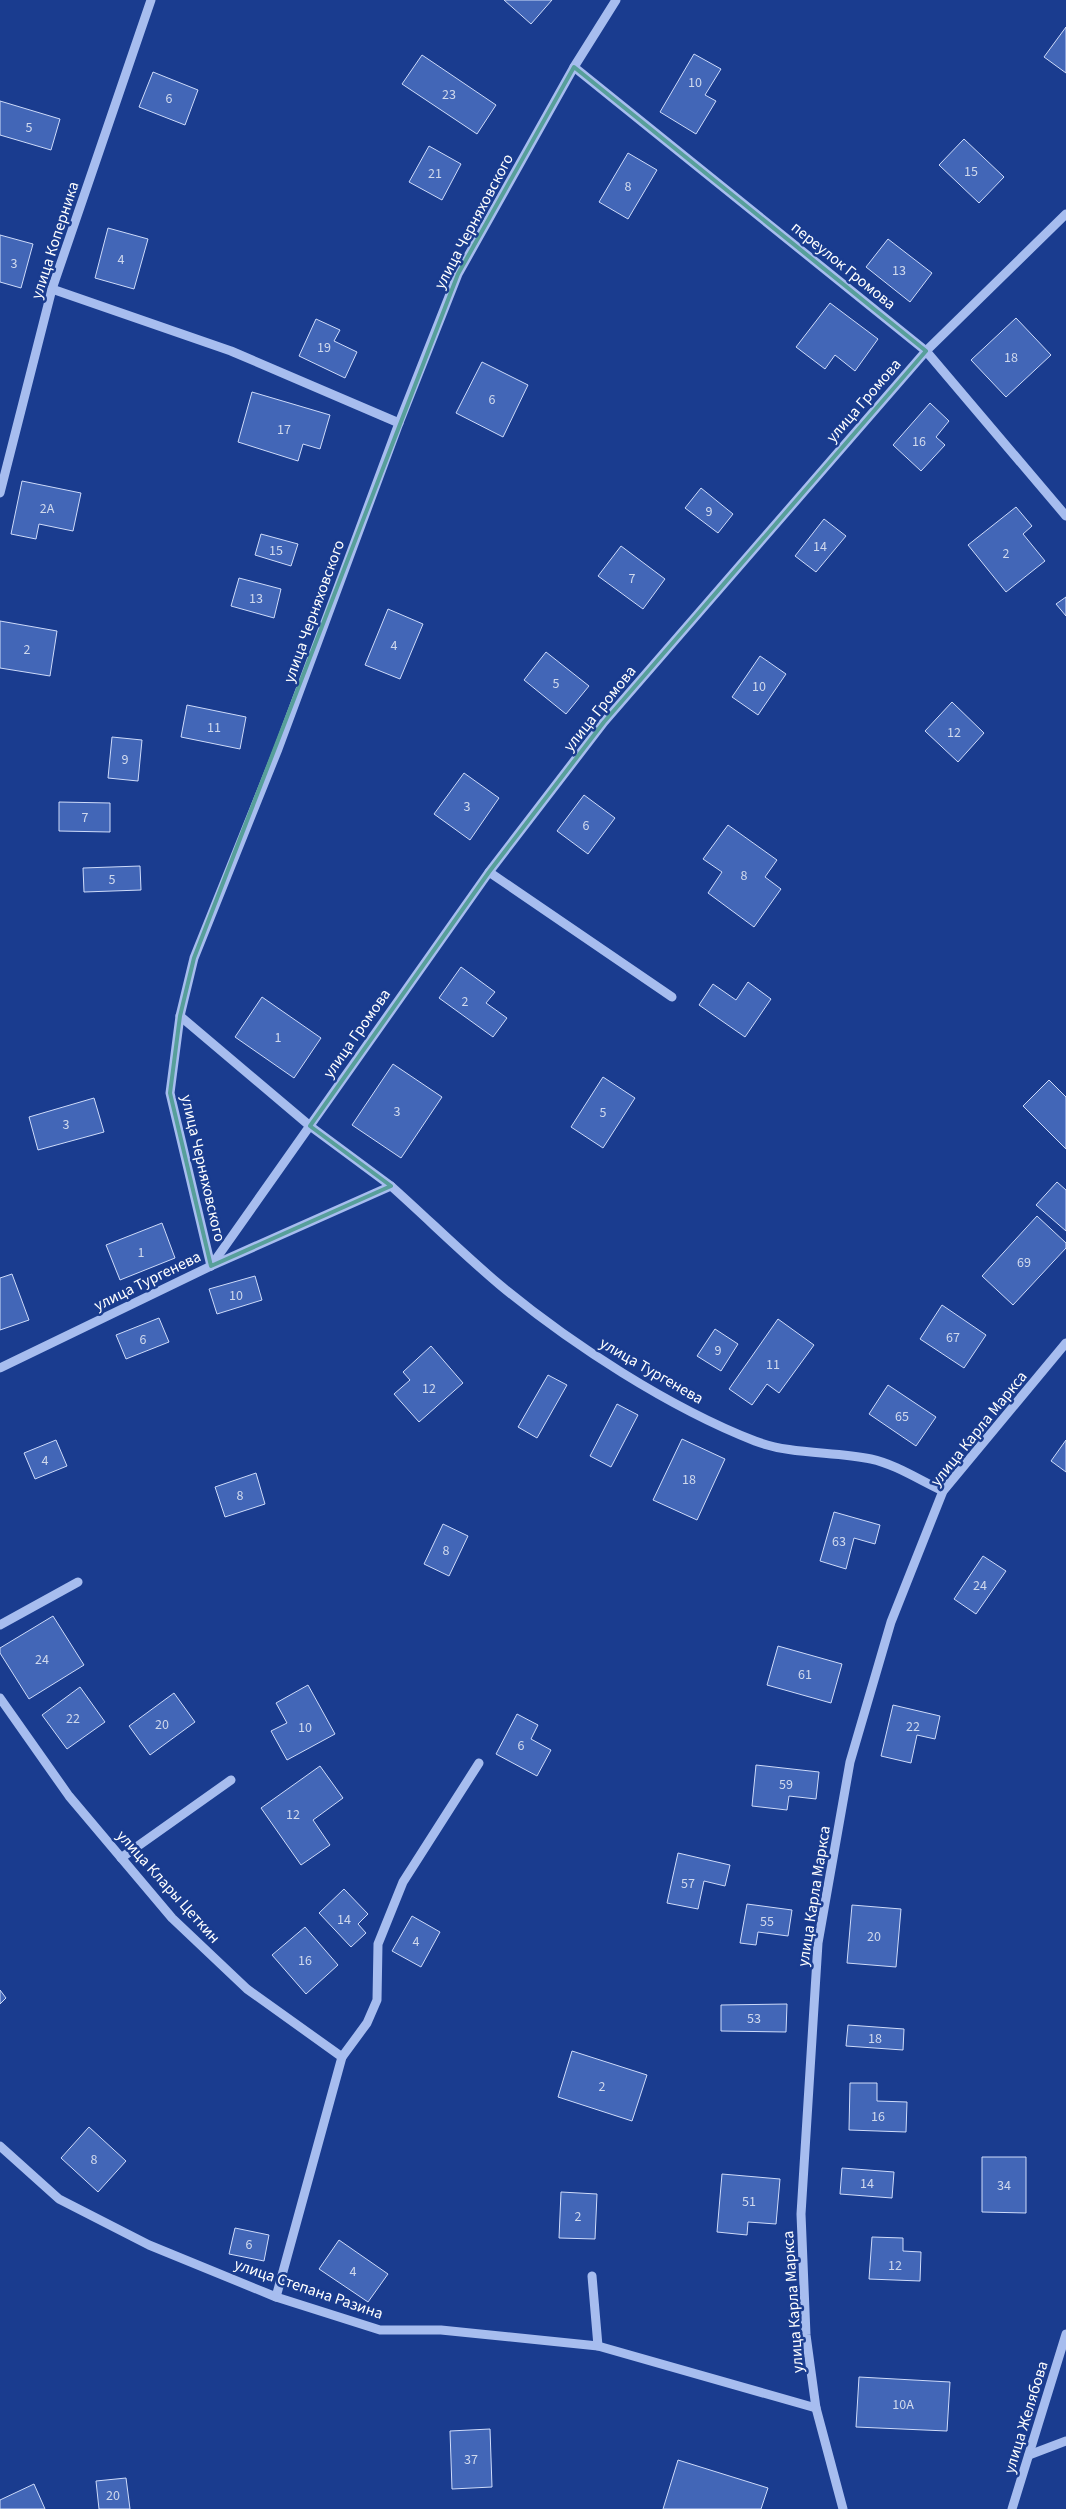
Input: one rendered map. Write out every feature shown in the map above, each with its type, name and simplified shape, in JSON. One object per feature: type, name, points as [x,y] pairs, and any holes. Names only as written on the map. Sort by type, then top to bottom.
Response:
[{"type":"street","name":"улица Коперника","points":[[0,493],[52,289],[151,0]]},
{"type":"street","name":"улица Черняховского","points":[[211,1266],[170,1093],[180,1016],[194,958],[278,749],[399,423],[458,274],[574,67],[616,0]]},
{"type":"street","name":"переулок Громова","points":[[574,67],[926,351],[1066,516]]},
{"type":"street","name":"улица Громова","points":[[211,1266],[489,872],[604,722],[926,351],[1066,214]]},
{"type":"street","points":[[52,289],[231,351],[399,423]]},
{"type":"street","points":[[489,872],[672,997]]},
{"type":"street","name":"улица Тургенева","points":[[180,1016],[310,1126],[391,1186],[501,1286],[590,1351],[678,1404],[727,1430],[758,1442],[792,1451],[872,1459],[943,1492]]},
{"type":"street","name":"улица Тургенева","points":[[0,1368],[211,1266],[391,1186]]},
{"type":"street","name":"улица Карла Маркса","points":[[843,2509],[816,2408],[806,2336],[801,2214],[818,1943],[850,1762],[891,1622],[943,1492],[1065,1345]]},
{"type":"street","points":[[0,1625],[78,1582]]},
{"type":"street","name":"улица Клары Цеткин","points":[[0,1698],[69,1796],[172,1918],[247,1989],[342,2057]]},
{"type":"street","points":[[276,2297],[342,2057],[367,2023],[377,2000],[378,1944],[403,1882],[479,1763]]},
{"type":"street","points":[[121,1858],[231,1780]]},
{"type":"street","name":"улица Степана Разина","points":[[0,2146],[59,2199],[149,2245],[276,2297],[380,2330],[440,2330],[598,2346],[816,2408]]},
{"type":"street","points":[[592,2276],[598,2346]]},
{"type":"street","name":"улица Желябова","points":[[1012,2509],[1066,2334]]},
{"type":"street","points":[[1029,2455],[1066,2441]]},
{"type":"highlighted area","points":[[574,67],[926,351],[604,722],[489,872],[310,1126],[391,1186],[211,1266],[170,1093],[180,1016],[194,958],[399,423],[458,274]]},
{"type":"building","points":[[504,0],[552,0],[531,24]]},
{"type":"building","points":[[1066,27],[1066,73],[1044,57]]},
{"type":"building","points":[[694,54],[721,69],[705,95],[716,101],[696,134],[660,112]]},
{"type":"building","points":[[422,55],[496,105],[477,134],[402,84]]},
{"type":"building","points":[[153,72],[198,90],[185,125],[139,107]]},
{"type":"building","points":[[0,101],[60,119],[51,150],[0,135]]},
{"type":"building","points":[[964,139],[1004,177],[979,203],[939,165]]},
{"type":"building","points":[[429,146],[461,164],[442,200],[409,182]]},
{"type":"building","points":[[628,153],[657,170],[628,219],[599,202]]},
{"type":"building","points":[[108,228],[148,239],[134,289],[95,278]]},
{"type":"building","points":[[0,235],[33,244],[21,288],[0,282]]},
{"type":"building","points":[[888,239],[932,273],[910,302],[866,267]]},
{"type":"building","points":[[830,303],[878,339],[855,371],[835,355],[825,369],[796,347]]},
{"type":"building","points":[[1016,318],[1051,355],[1006,397],[971,360]]},
{"type":"building","points":[[316,319],[340,330],[334,341],[357,352],[345,378],[299,356]]},
{"type":"building","points":[[482,362],[528,385],[503,437],[456,413]]},
{"type":"building","points":[[252,392],[330,415],[320,449],[303,444],[298,461],[238,442]]},
{"type":"building","points":[[930,403],[949,421],[936,437],[945,445],[921,471],[893,445]]},
{"type":"building","points":[[22,481],[81,493],[73,531],[39,524],[36,539],[11,534]]},
{"type":"building","points":[[701,488],[733,514],[718,533],[685,508]]},
{"type":"building","points":[[1016,507],[1032,526],[1023,534],[1045,561],[1006,592],[968,545]]},
{"type":"building","points":[[824,519],[846,536],[816,572],[795,556]]},
{"type":"building","points":[[261,534],[298,544],[291,566],[255,555]]},
{"type":"building","points":[[621,546],[665,579],[643,609],[598,576]]},
{"type":"building","points":[[239,578],[281,589],[274,618],[231,606]]},
{"type":"building","points":[[1066,597],[1066,616],[1056,604]]},
{"type":"building","points":[[388,609],[423,624],[400,679],[365,665]]},
{"type":"building","points":[[0,621],[57,631],[50,676],[0,668]]},
{"type":"building","points":[[546,652],[589,686],[566,714],[524,680]]},
{"type":"building","points":[[760,656],[786,674],[758,715],[732,697]]},
{"type":"building","points":[[952,702],[984,733],[958,762],[925,731]]},
{"type":"building","points":[[187,705],[246,717],[240,749],[181,737]]},
{"type":"building","points":[[112,737],[142,740],[138,781],[108,778]]},
{"type":"building","points":[[464,773],[499,798],[470,840],[434,814]]},
{"type":"building","points":[[584,795],[615,818],[588,854],[557,831]]},
{"type":"building","points":[[59,802],[110,803],[110,832],[59,831]]},
{"type":"building","points":[[728,825],[777,860],[765,877],[781,889],[754,927],[708,893],[722,872],[703,859]]},
{"type":"building","points":[[140,866],[141,890],[84,892],[83,868]]},
{"type":"building","points":[[461,967],[495,992],[486,1003],[507,1018],[493,1037],[439,998]]},
{"type":"building","points":[[748,982],[771,999],[745,1037],[699,1005],[713,984],[736,1000]]},
{"type":"building","points":[[262,997],[321,1038],[294,1078],[235,1037]]},
{"type":"building","points":[[393,1064],[442,1097],[401,1158],[352,1125]]},
{"type":"building","points":[[603,1077],[635,1098],[603,1148],[571,1127]]},
{"type":"building","points":[[1049,1080],[1066,1097],[1066,1149],[1023,1106]]},
{"type":"building","points":[[94,1098],[104,1132],[38,1150],[29,1117]]},
{"type":"building","points":[[1057,1182],[1066,1190],[1066,1231],[1036,1205]]},
{"type":"building","points":[[1037,1216],[1066,1243],[1066,1248],[1013,1305],[982,1276]]},
{"type":"building","points":[[162,1223],[175,1258],[120,1280],[106,1245]]},
{"type":"building","points":[[12,1274],[29,1320],[0,1330],[0,1278]]},
{"type":"building","points":[[255,1276],[262,1300],[217,1314],[209,1289]]},
{"type":"building","points":[[942,1305],[986,1335],[964,1368],[920,1339]]},
{"type":"building","points":[[159,1318],[169,1342],[126,1359],[116,1335]]},
{"type":"building","points":[[778,1319],[814,1345],[779,1393],[767,1384],[752,1405],[729,1389]]},
{"type":"building","points":[[715,1329],[738,1344],[721,1371],[697,1356]]},
{"type":"building","points":[[431,1346],[463,1383],[419,1422],[394,1394],[410,1380],[403,1372]]},
{"type":"building","points":[[548,1375],[567,1385],[537,1438],[518,1427]]},
{"type":"building","points":[[888,1385],[936,1417],[916,1446],[869,1414]]},
{"type":"building","points":[[617,1404],[638,1415],[611,1467],[590,1456]]},
{"type":"building","points":[[682,1439],[725,1459],[697,1520],[653,1500]]},
{"type":"building","points":[[56,1440],[67,1466],[35,1479],[24,1453]]},
{"type":"building","points":[[1066,1440],[1066,1472],[1051,1461]]},
{"type":"building","points":[[256,1473],[265,1504],[225,1517],[215,1487]]},
{"type":"building","points":[[834,1512],[880,1525],[875,1544],[854,1538],[846,1569],[820,1561]]},
{"type":"building","points":[[443,1524],[468,1536],[449,1576],[424,1564]]},
{"type":"building","points":[[983,1556],[1006,1571],[976,1614],[954,1599]]},
{"type":"building","points":[[53,1616],[84,1665],[29,1699],[0,1653],[0,1648]]},
{"type":"building","points":[[778,1646],[842,1664],[831,1703],[767,1685]]},
{"type":"building","points":[[308,1685],[335,1734],[287,1760],[271,1731],[287,1723],[276,1703]]},
{"type":"building","points":[[80,1687],[105,1722],[67,1749],[42,1715]]},
{"type":"building","points":[[174,1693],[195,1722],[150,1755],[129,1726]]},
{"type":"building","points":[[893,1705],[940,1716],[935,1739],[917,1735],[911,1763],[881,1756]]},
{"type":"building","points":[[517,1714],[538,1725],[531,1739],[551,1750],[537,1776],[496,1754]]},
{"type":"building","points":[[756,1765],[819,1772],[816,1799],[789,1796],[787,1810],[752,1806]]},
{"type":"building","points":[[320,1766],[343,1798],[313,1820],[330,1845],[301,1865],[261,1808]]},
{"type":"building","points":[[678,1853],[730,1865],[725,1886],[704,1881],[698,1909],[667,1903]]},
{"type":"building","points":[[344,1889],[368,1914],[358,1924],[366,1933],[351,1947],[319,1913]]},
{"type":"building","points":[[747,1904],[792,1910],[788,1936],[758,1932],[756,1945],[740,1943]]},
{"type":"building","points":[[852,1905],[901,1909],[896,1967],[847,1963]]},
{"type":"building","points":[[412,1916],[440,1932],[421,1967],[392,1951]]},
{"type":"building","points":[[305,1927],[338,1965],[306,1994],[272,1955]]},
{"type":"building","points":[[0,1990],[6,1998],[0,2004]]},
{"type":"building","points":[[787,2004],[786,2032],[721,2031],[721,2005]]},
{"type":"building","points":[[848,2025],[904,2029],[903,2050],[846,2046]]},
{"type":"building","points":[[572,2051],[647,2075],[632,2121],[558,2097]]},
{"type":"building","points":[[850,2083],[877,2083],[877,2101],[907,2102],[906,2132],[849,2130]]},
{"type":"building","points":[[89,2127],[126,2161],[98,2192],[61,2158]]},
{"type":"building","points":[[982,2157],[1026,2157],[1026,2213],[982,2212]]},
{"type":"building","points":[[842,2168],[894,2172],[892,2198],[840,2194]]},
{"type":"building","points":[[722,2174],[780,2179],[776,2224],[748,2222],[747,2235],[717,2232]]},
{"type":"building","points":[[561,2192],[597,2194],[595,2239],[559,2238]]},
{"type":"building","points":[[235,2228],[269,2235],[264,2261],[229,2254]]},
{"type":"building","points":[[872,2237],[903,2238],[903,2251],[921,2252],[920,2281],[869,2279]]},
{"type":"building","points":[[339,2240],[388,2274],[368,2302],[319,2269]]},
{"type":"building","points":[[859,2377],[950,2382],[947,2431],[856,2427]]},
{"type":"building","points":[[490,2429],[492,2487],[452,2489],[450,2431]]},
{"type":"building","points":[[678,2460],[768,2488],[761,2509],[663,2509]]},
{"type":"building","points":[[126,2478],[130,2509],[99,2509],[96,2481]]},
{"type":"building","points":[[34,2484],[45,2509],[0,2509],[0,2500]]}]
